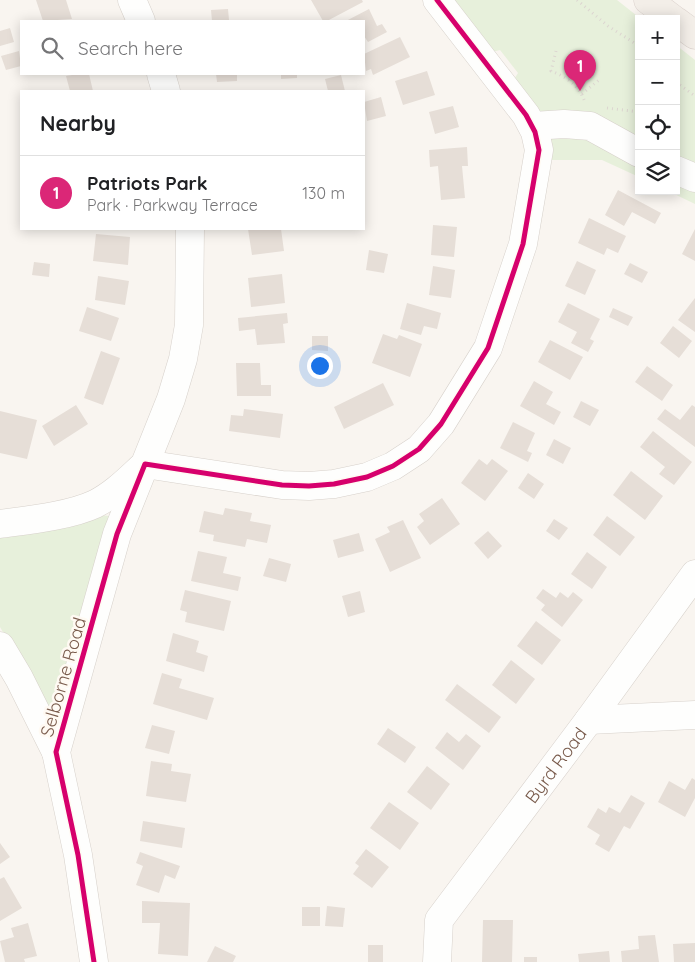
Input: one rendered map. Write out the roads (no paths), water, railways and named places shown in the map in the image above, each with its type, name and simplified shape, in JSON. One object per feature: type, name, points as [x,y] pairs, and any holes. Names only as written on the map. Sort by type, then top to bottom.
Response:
[{"type":"main road","points":[[648,0],[668,15]]},
{"type":"main road","points":[[680,24],[695,35]]},
{"type":"street","points":[[132,0],[141,20]]},
{"type":"street","points":[[0,524],[94,504],[112,494],[145,464],[282,485],[309,486],[334,484],[366,476],[392,466],[419,449],[441,424],[488,348],[523,244],[538,169],[539,150],[534,129],[437,0]]},
{"type":"street","points":[[161,75],[166,90]]},
{"type":"street","points":[[534,129],[564,124],[590,126],[635,151]]},
{"type":"street","points":[[680,172],[695,178]]},
{"type":"street","name":"Selborne Road","points":[[94,962],[78,855],[56,752],[117,534],[171,399],[183,359],[189,326],[190,230]]},
{"type":"street","name":"Byrd Road","points":[[437,962],[439,920],[589,720],[695,574]]},
{"type":"street","points":[[0,646],[19,678],[56,752]]},
{"type":"street","points":[[589,720],[695,715]]},
{"type":"place","name":"Patriots Park","points":[[580,91]]}]
